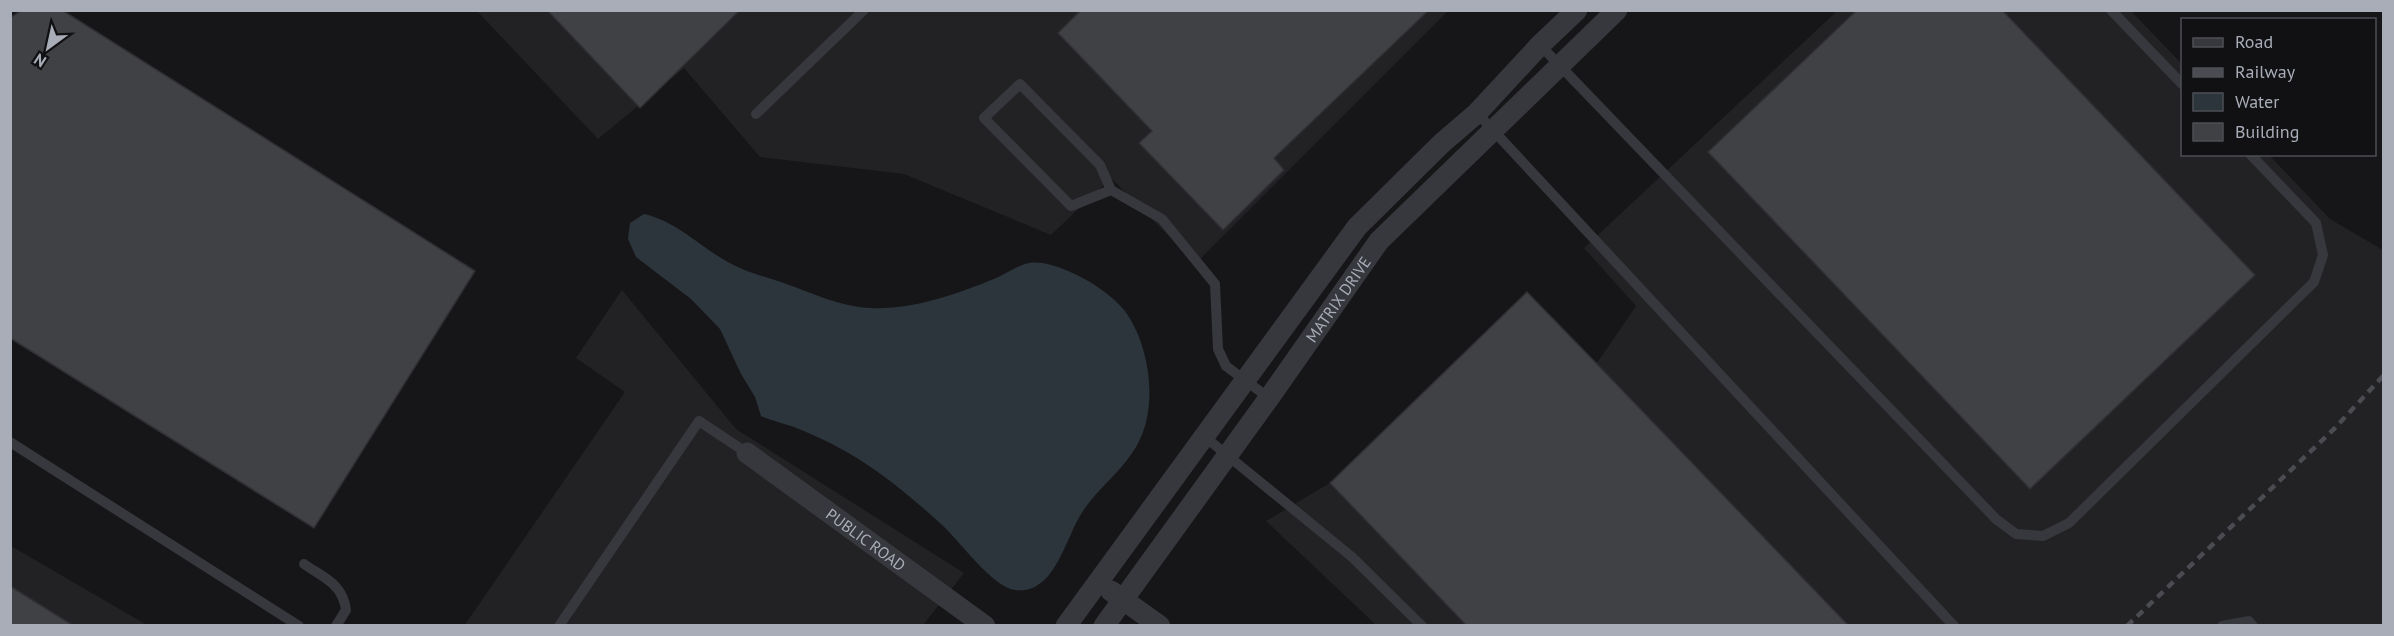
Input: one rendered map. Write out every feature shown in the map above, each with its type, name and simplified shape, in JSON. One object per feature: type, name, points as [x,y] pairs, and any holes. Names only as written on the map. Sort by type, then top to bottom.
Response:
[{"type":"street","name":"MATRIX DRIVE","points":[[1066,626],[1357,227],[1442,143],[1477,113],[1540,45],[1577,10]]},
{"type":"street","name":"MATRIX DRIVE","points":[[1104,626],[1379,241],[1617,10]]},
{"type":"street","name":"PUBLIC ROAD","points":[[747,453],[985,626]]},
{"type":"street","points":[[1099,583],[1160,626]]},
{"type":"lane","points":[[756,114],[864,10]]},
{"type":"lane","points":[[2111,10],[2181,83]]},
{"type":"lane","points":[[1540,45],[1996,519],[2016,534],[2043,536],[2069,523],[2314,282],[2323,255],[2316,223],[2252,156]]},
{"type":"lane","points":[[1111,190],[1071,206],[984,118],[1020,84],[1100,165],[1111,190],[1162,219],[1215,284],[1218,349],[1226,366],[1269,398]]},
{"type":"lane","points":[[1477,113],[1954,626]]},
{"type":"lane","points":[[559,626],[699,422],[747,453]]},
{"type":"lane","points":[[1205,437],[1352,557],[1422,626]]},
{"type":"lane","points":[[10,442],[299,626]]},
{"type":"lane","points":[[304,564],[338,587],[346,610],[336,626]]},
{"type":"lane","points":[[2222,626],[2249,621],[2253,626]]},
{"type":"shaded area","points":[[477,11],[1448,11],[1196,263],[1111,178],[1051,235],[904,174],[760,157],[684,68],[598,139]]},
{"type":"shaded area","points":[[1837,11],[2131,11],[2181,63],[2181,156],[2270,156],[2330,219],[2383,250],[2383,625],[1376,625],[1266,521],[1330,483],[1527,292],[1597,363],[1636,306],[1584,248]]},
{"type":"shaded area","points":[[622,290],[736,429],[964,573],[923,625],[464,626],[625,392],[576,358]]},
{"type":"shaded area","points":[[11,546],[147,625],[11,625]]},
{"type":"water","points":[[644,214],[656,217],[677,228],[739,268],[825,298],[859,307],[902,307],[948,296],[1029,263],[1044,263],[1069,271],[1090,282],[1112,298],[1126,312],[1137,331],[1147,364],[1149,382],[1147,416],[1143,433],[1130,456],[1083,511],[1050,574],[1029,589],[1015,590],[1006,587],[986,572],[928,513],[875,470],[823,440],[761,416],[755,397],[741,374],[720,329],[691,299],[636,257],[628,239],[630,223]]},
{"type":"building","points":[[22,10],[62,10],[475,271],[314,528],[10,338],[10,18]]},
{"type":"building","points":[[547,10],[740,10],[640,108]]},
{"type":"building","points":[[1081,10],[1429,10],[1274,158],[1284,170],[1223,230],[1139,143],[1152,131],[1058,33]]},
{"type":"building","points":[[1857,10],[2002,10],[2255,275],[2030,489],[1708,152]]},
{"type":"building","points":[[1527,292],[1849,626],[1467,626],[1330,483]]},
{"type":"building","points":[[10,586],[74,626],[10,626]]},
{"type":"railway","points":[[2127,626],[2334,429],[2384,375]]}]
